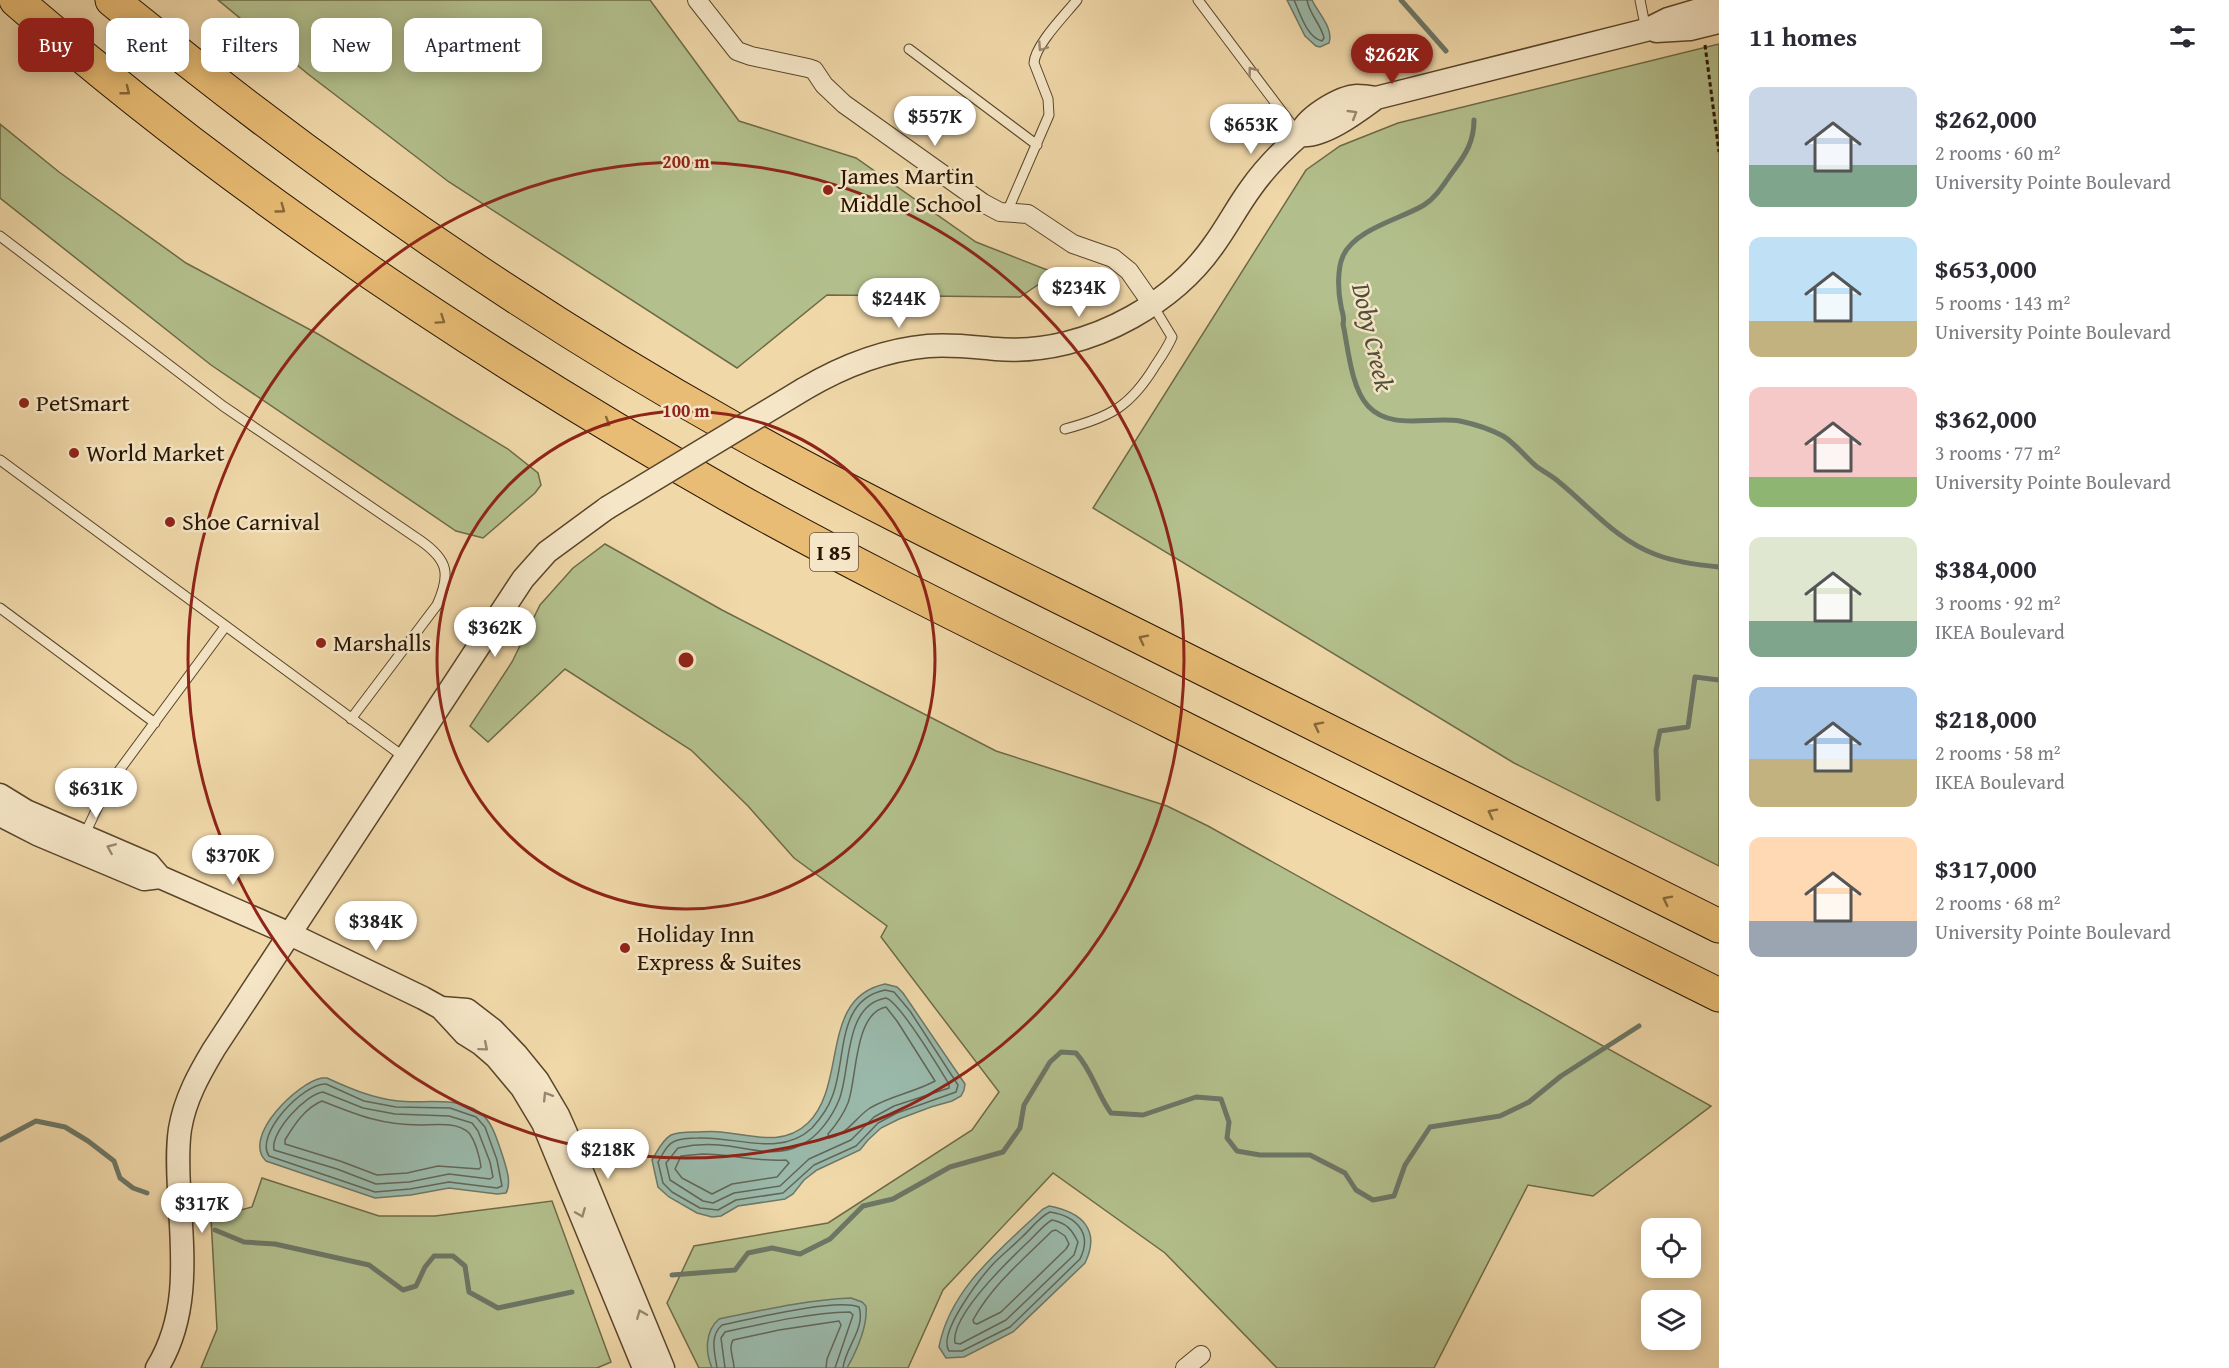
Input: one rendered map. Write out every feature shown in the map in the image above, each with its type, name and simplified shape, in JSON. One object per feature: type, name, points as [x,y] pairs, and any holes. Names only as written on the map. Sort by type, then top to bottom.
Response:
[{"type":"highway","name":"I 85","points":[[16,0],[58,37],[180,134],[260,195],[364,269],[484,349],[724,492],[995,634],[1719,995]]},
{"type":"highway","name":"I 85","points":[[112,0],[231,95],[385,209],[504,290],[634,371],[734,429],[945,540],[1719,926]]},
{"type":"street","points":[[698,0],[737,51],[814,70],[824,85],[844,104],[982,203],[993,209],[1028,214],[1073,244],[1119,262],[1137,281],[1152,304]]},
{"type":"street","points":[[156,1368],[176,1327],[182,1297],[178,1160],[184,1113],[198,1078],[214,1049],[523,579],[547,552],[607,508],[804,389],[856,363],[900,350],[945,345],[1030,349],[1089,337],[1111,327],[1152,304],[1179,285],[1206,256],[1251,187],[1267,167],[1300,135],[1315,134],[1326,130],[1376,98],[1646,30],[1677,15],[1719,4]]},
{"type":"street","points":[[1646,30],[1669,31],[1710,24]]},
{"type":"street","points":[[0,795],[26,811],[149,864],[160,877],[290,934],[441,1008],[465,1034],[496,1057],[536,1109],[552,1140],[644,1368]]},
{"type":"street","points":[[0,815],[37,834],[144,879],[160,877]]},
{"type":"street","points":[[441,1008],[467,1010],[493,1030],[526,1066],[549,1098],[566,1133],[663,1368]]},
{"type":"street","points":[[1185,1368],[1201,1355]]},
{"type":"lane","points":[[1064,0],[1065,15]]},
{"type":"lane","points":[[1007,212],[1047,124],[1050,107],[1034,63],[1035,58],[1040,48],[1077,0]]},
{"type":"lane","points":[[1198,0],[1300,135]]},
{"type":"lane","points":[[1640,0],[1646,30]]},
{"type":"lane","points":[[909,49],[1037,145]]},
{"type":"lane","points":[[0,236],[224,406],[421,541],[441,558],[445,577],[437,605],[351,719]]},
{"type":"lane","points":[[1065,429],[1099,420],[1115,411],[1130,399],[1147,380],[1172,337],[1152,304]]},
{"type":"lane","points":[[0,460],[405,758]]},
{"type":"lane","points":[[0,608],[155,723]]},
{"type":"lane","points":[[84,836],[107,787],[225,627]]},
{"type":"path","points":[[1710,24],[1719,152]]},
{"type":"green space","points":[[218,0],[650,0],[739,121],[856,158],[976,242],[1055,273],[1020,297],[827,295],[737,368],[449,182],[308,74],[299,67],[299,18],[240,18]]},
{"type":"green space","points":[[1719,44],[1719,866],[1514,763],[1093,508],[1306,170],[1340,146],[1398,123]]},
{"type":"green space","points":[[0,124],[59,172],[186,263],[318,334],[508,449],[538,473],[541,485],[535,493],[483,538],[456,531],[211,365],[0,198]]},
{"type":"green space","points":[[605,544],[722,610],[996,751],[1167,806],[1208,826],[1711,1106],[1593,1196],[1528,1185],[1434,1368],[1277,1368],[1165,1253],[1053,1173],[943,1290],[908,1368],[699,1368],[667,1303],[694,1246],[828,1223],[972,1130],[999,1092],[881,937],[887,926],[794,858],[748,806],[691,750],[565,669],[488,742],[470,726],[512,662],[540,605],[573,568]]},
{"type":"green space","points":[[262,1178],[379,1216],[435,1216],[552,1201],[611,1362],[597,1368],[201,1368],[217,1329],[211,1218],[252,1207]]},
{"type":"water","points":[[1287,0],[1312,0],[1327,26],[1329,43],[1320,47],[1316,46],[1305,36]]},
{"type":"water","points":[[885,984],[897,987],[903,993],[965,1084],[961,1096],[881,1128],[860,1150],[817,1170],[785,1199],[738,1206],[721,1216],[712,1217],[697,1213],[669,1197],[658,1187],[652,1160],[662,1143],[671,1135],[682,1132],[714,1132],[767,1138],[788,1135],[808,1123],[820,1106],[828,1087],[842,1024],[851,1006],[864,992]]},
{"type":"water","points":[[322,1078],[379,1098],[408,1102],[450,1102],[479,1112],[488,1121],[506,1165],[508,1189],[506,1193],[449,1188],[411,1195],[375,1198],[266,1161],[260,1151],[261,1138],[266,1125],[287,1100],[300,1089]]},
{"type":"water","points":[[1049,1206],[1071,1213],[1085,1224],[1091,1241],[1085,1263],[1013,1332],[964,1357],[946,1358],[939,1347],[945,1326],[966,1288],[995,1254]]},
{"type":"water","points":[[851,1298],[866,1306],[866,1314],[861,1338],[847,1368],[712,1368],[707,1349],[708,1342],[711,1329],[719,1319],[801,1303]]},
{"type":"waterway","name":"Doby Creek","points":[[1401,0],[1446,51]]},
{"type":"waterway","name":"Doby Creek","points":[[1474,120],[1473,134],[1466,153],[1433,198],[1424,205],[1357,239],[1343,256],[1339,281],[1343,324],[1354,378],[1362,398],[1377,414],[1388,418],[1411,421],[1460,421],[1498,433],[1512,442],[1536,466],[1629,541],[1664,557],[1719,567]]},
{"type":"waterway","points":[[1658,799],[1656,750],[1660,731],[1688,727],[1695,677],[1719,680]]},
{"type":"waterway","points":[[672,1275],[735,1270],[748,1253],[772,1248],[800,1254],[830,1239],[863,1206],[893,1199],[950,1167],[1003,1152],[1020,1128],[1024,1105],[1050,1062],[1061,1052],[1076,1053],[1087,1067],[1111,1113],[1143,1115],[1196,1097],[1221,1099],[1229,1122],[1227,1138],[1237,1151],[1260,1155],[1310,1155],[1345,1173],[1356,1190],[1373,1200],[1394,1196],[1405,1165],[1430,1127],[1500,1116],[1529,1102],[1561,1076],[1639,1026]]},
{"type":"waterway","points":[[0,1140],[36,1121],[65,1127],[114,1161],[120,1178],[133,1188],[147,1193]]},
{"type":"waterway","points":[[215,1230],[244,1242],[275,1244],[369,1265],[403,1290],[416,1286],[425,1267],[434,1256],[453,1256],[465,1266],[469,1292],[498,1308],[572,1292]]},
{"type":"place","name":"James Martin Middle School","points":[[828,190]]},
{"type":"place","name":"PetSmart","points":[[24,403]]},
{"type":"place","name":"World Market","points":[[74,453]]},
{"type":"place","name":"Shoe Carnival","points":[[170,522]]},
{"type":"place","name":"Marshalls","points":[[321,643]]},
{"type":"place","name":"Holiday Inn Express & Suites","points":[[625,948]]}]
